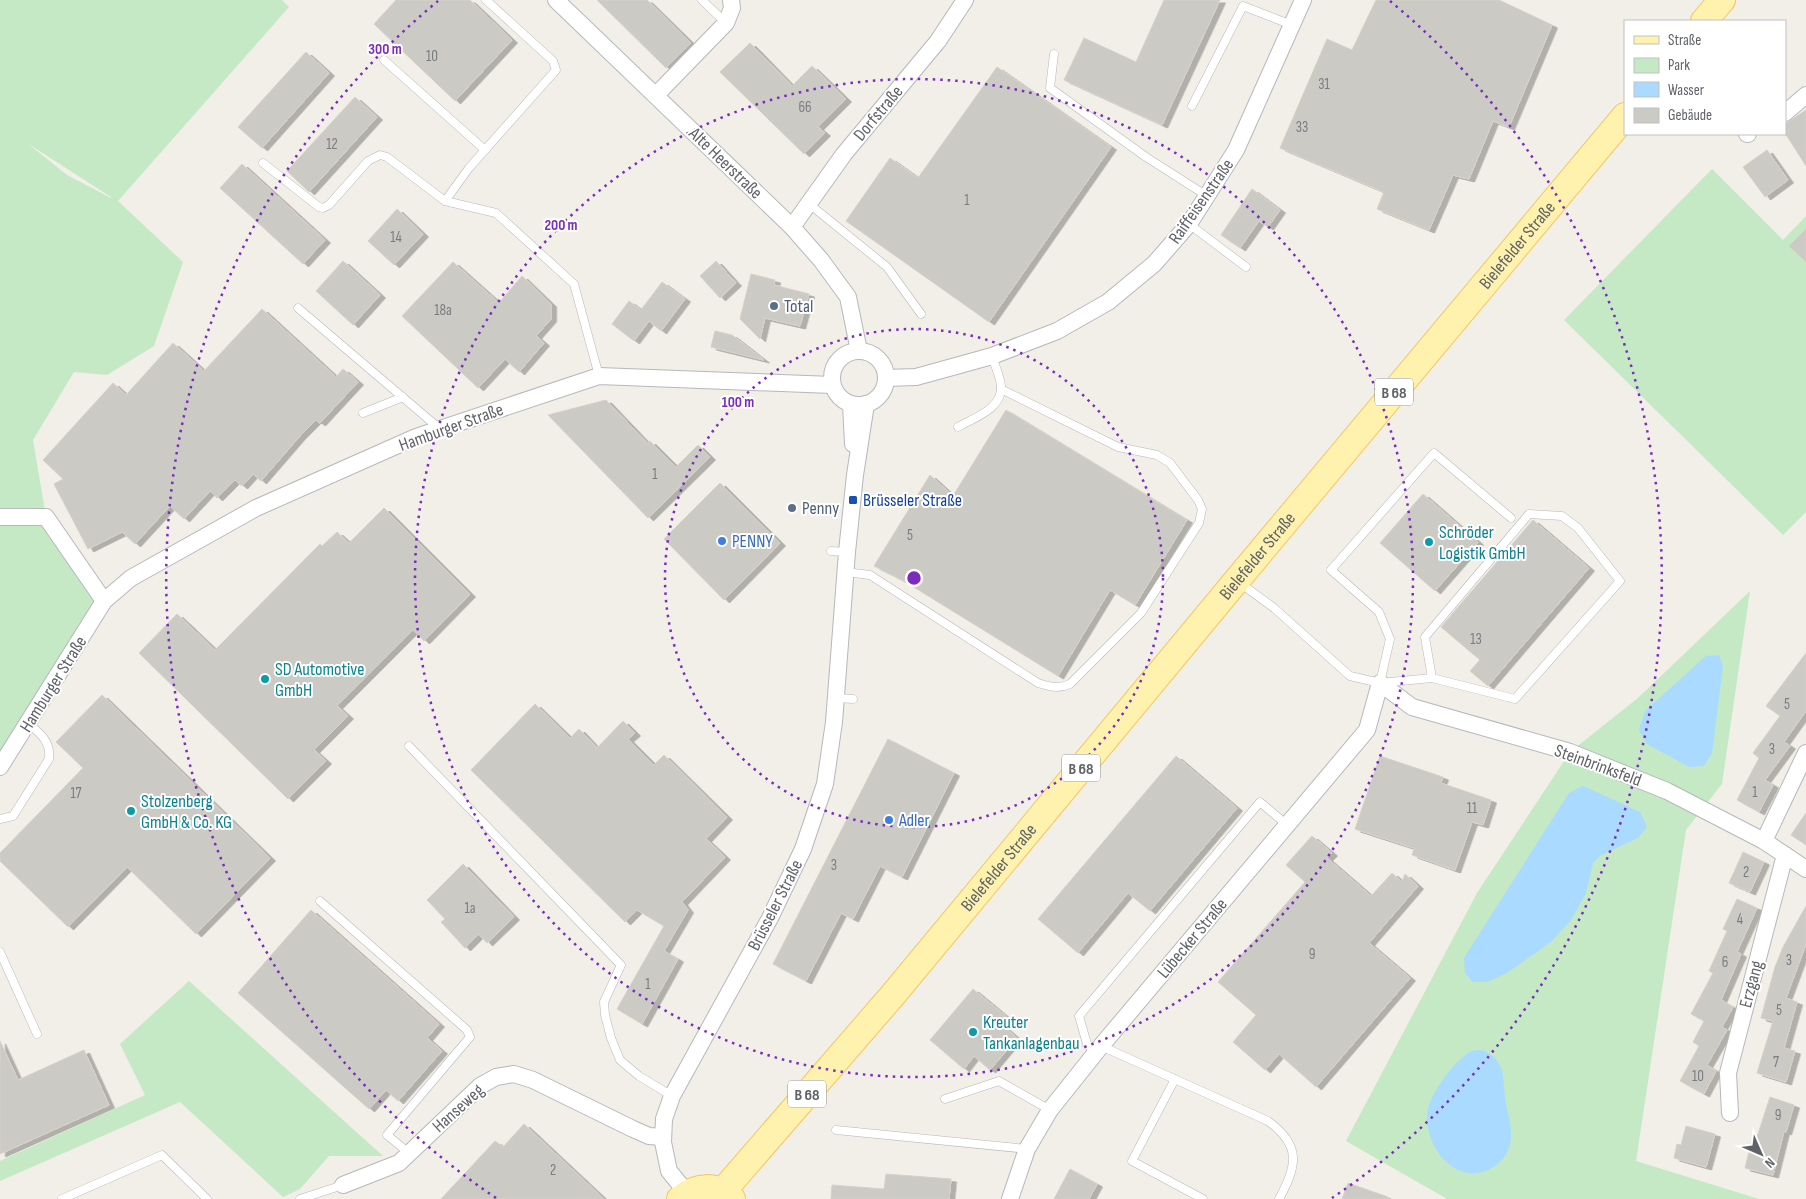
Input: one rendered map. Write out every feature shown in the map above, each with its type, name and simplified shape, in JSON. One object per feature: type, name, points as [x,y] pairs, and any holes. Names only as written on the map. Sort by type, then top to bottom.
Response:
[{"type":"main road","points":[[1705,20],[1722,0]]},
{"type":"main road","name":"Bielefelder Straße","points":[[732,1197],[892,996],[1624,117]]},
{"type":"main road","points":[[683,1196],[705,1187],[714,1188],[732,1197]]},
{"type":"street","name":"Alte Heerstraße","points":[[556,0],[792,226],[821,260],[848,297],[859,351]]},
{"type":"street","points":[[656,95],[726,23],[732,8],[731,0]]},
{"type":"street","name":"Dorfstraße","points":[[792,226],[844,154],[938,41],[965,0]]},
{"type":"street","name":"Raiffeisenstraße","points":[[886,378],[916,377],[992,356],[1057,331],[1108,302],[1154,264],[1190,224],[1236,150],[1303,0]]},
{"type":"street","points":[[1786,112],[1806,95]]},
{"type":"street","points":[[859,351],[875,356],[885,369],[886,378],[885,387],[874,400],[858,404],[842,400],[832,385],[832,376],[837,361],[843,356],[859,351]]},
{"type":"street","name":"Hamburger Straße","points":[[0,767],[29,724],[104,601],[131,578],[256,508],[416,437],[598,376],[832,385]]},
{"type":"street","name":"Brüsseler Straße","points":[[683,1196],[669,1171],[663,1137],[664,1119],[672,1096],[770,918],[803,849],[825,784],[834,722],[846,572],[839,551],[855,475],[858,404]]},
{"type":"street","points":[[0,516],[46,517],[104,601]]},
{"type":"street","name":"Lübecker Straße","points":[[1010,1199],[1028,1149],[1050,1110],[1367,730],[1380,683]]},
{"type":"street","name":"Steinbrinksfeld","points":[[1380,683],[1412,707],[1570,752],[1667,791],[1764,841],[1806,869]]},
{"type":"street","points":[[1764,841],[1806,753]]},
{"type":"street","name":"Erzgang","points":[[1730,1114],[1728,1073],[1785,855]]},
{"type":"street","name":"Hanseweg","points":[[344,1185],[399,1163],[480,1086],[496,1077],[514,1074],[533,1080],[649,1136],[663,1137]]},
{"type":"lane","points":[[445,201],[485,150],[556,70],[553,61],[486,0]]},
{"type":"lane","points":[[702,0],[726,23]]},
{"type":"lane","points":[[1192,106],[1243,6],[1292,25]]},
{"type":"lane","points":[[1054,54],[1050,88],[1146,157],[1207,196]]},
{"type":"lane","points":[[384,60],[485,150]]},
{"type":"lane","points":[[263,163],[319,208],[323,208],[329,205],[368,161],[380,155],[387,157],[445,201],[496,213],[574,284],[598,376]]},
{"type":"lane","points":[[808,202],[887,267],[921,314]]},
{"type":"lane","points":[[1190,224],[1246,267]]},
{"type":"lane","points":[[298,308],[440,429]]},
{"type":"lane","points":[[958,427],[991,408],[1000,396],[1001,389],[992,356]]},
{"type":"lane","points":[[846,572],[870,575],[1038,683],[1062,688],[1070,684],[1141,613],[1199,523],[1202,509],[1198,500],[1170,463],[1157,455],[1118,447],[1001,389]]},
{"type":"lane","points":[[364,413],[403,397]]},
{"type":"lane","points":[[1380,683],[1390,639],[1379,612],[1331,570],[1434,453],[1511,518]]},
{"type":"lane","points":[[1237,580],[1274,608],[1350,676],[1380,683],[1432,678],[1515,700],[1620,581],[1578,528],[1562,516],[1529,514],[1425,637],[1432,678]]},
{"type":"lane","points":[[836,698],[853,699]]},
{"type":"lane","points":[[0,819],[13,816],[48,759],[50,751],[44,736],[29,724]]},
{"type":"lane","points":[[409,746],[621,965],[604,1002],[611,1038],[620,1060],[639,1076],[672,1096]]},
{"type":"lane","points":[[1279,1199],[1291,1177],[1294,1160],[1290,1144],[1281,1130],[1268,1121],[1175,1079],[1087,1044],[1079,1016],[1260,802],[1287,825]]},
{"type":"lane","points":[[320,901],[467,1030],[470,1037],[387,1135],[409,1153]]},
{"type":"lane","points":[[0,952],[37,1034]]},
{"type":"lane","points":[[1175,1079],[1132,1161],[1203,1199]]},
{"type":"lane","points":[[945,1099],[999,1081],[1050,1110]]},
{"type":"lane","points":[[836,1130],[1028,1149]]},
{"type":"lane","points":[[62,1199],[162,1155],[206,1199]]},
{"type":"lane","points":[[300,1199],[344,1185]]},
{"type":"green space","points":[[0,0],[282,0],[289,7],[118,201],[183,262],[154,346],[107,375],[74,372],[33,440],[46,517],[104,601],[0,767]],"holes":[[[27,143],[111,197],[67,175]]]},
{"type":"green space","points":[[1712,169],[1783,240],[1806,216],[1806,512],[1783,535],[1564,320]]},
{"type":"green space","points":[[1750,591],[1722,784],[1686,830],[1636,1161],[1759,1199],[1447,1199],[1346,1141],[1477,893],[1570,752],[1638,698]]},
{"type":"green space","points":[[189,981],[383,1156],[329,1156],[300,1189],[283,1197],[180,1102],[0,1181],[0,1161],[145,1095],[120,1044]]},
{"type":"water","points":[[1719,655],[1723,666],[1712,753],[1704,766],[1689,767],[1647,744],[1639,730],[1645,711],[1706,656]]},
{"type":"water","points":[[1583,786],[1640,812],[1647,827],[1638,838],[1601,855],[1593,863],[1586,893],[1571,920],[1551,942],[1507,973],[1487,982],[1473,982],[1465,973],[1464,958],[1569,793]]},
{"type":"water","points":[[1482,1050],[1493,1057],[1501,1068],[1511,1139],[1506,1155],[1501,1161],[1488,1170],[1472,1173],[1456,1169],[1448,1164],[1436,1150],[1429,1133],[1427,1115],[1428,1107],[1436,1090],[1455,1064],[1468,1053]]},
{"type":"building","points":[[396,0],[470,0],[512,40],[455,101],[374,24]]},
{"type":"building","points":[[597,0],[647,0],[691,43],[666,68]]},
{"type":"building","points":[[1164,0],[1220,0],[1162,125],[1064,80],[1084,38],[1136,62]]},
{"type":"building","points":[[1376,0],[1499,0],[1552,25],[1509,127],[1493,121],[1469,179],[1453,175],[1429,230],[1377,209],[1384,192],[1280,148],[1327,39],[1352,50]]},
{"type":"building","points":[[750,43],[792,86],[812,66],[846,99],[818,127],[825,133],[804,154],[720,72]]},
{"type":"building","points":[[306,52],[329,73],[262,148],[238,127]]},
{"type":"building","points":[[997,67],[1111,147],[989,322],[846,221],[890,158],[918,178]]},
{"type":"building","points":[[355,97],[377,117],[309,192],[287,171]]},
{"type":"building","points":[[1806,110],[1806,166],[1786,135],[1786,123]]},
{"type":"building","points":[[1767,150],[1788,180],[1765,197],[1743,167]]},
{"type":"building","points":[[242,164],[325,240],[303,264],[220,188]]},
{"type":"building","points":[[1252,189],[1280,210],[1268,227],[1259,221],[1240,248],[1221,235]]},
{"type":"building","points":[[397,209],[423,234],[394,265],[368,241]]},
{"type":"building","points":[[1806,229],[1806,262],[1789,246]]},
{"type":"building","points":[[343,261],[380,295],[353,325],[316,291]]},
{"type":"building","points":[[716,261],[736,283],[720,298],[700,276]]},
{"type":"building","points":[[453,262],[499,303],[522,276],[551,304],[551,319],[536,336],[544,343],[519,372],[505,359],[478,388],[402,316]]},
{"type":"building","name":"Total","points":[[751,274],[775,280],[774,285],[809,294],[800,326],[765,318],[760,339],[740,319]]},
{"type":"building","points":[[662,282],[685,299],[661,331],[649,321],[634,341],[612,324],[629,301],[641,310]]},
{"type":"building","points":[[262,309],[336,377],[343,369],[358,382],[320,423],[316,420],[300,436],[261,481],[253,474],[242,486],[235,480],[217,498],[210,491],[184,519],[170,506],[135,544],[122,532],[88,549],[54,484],[63,479],[43,460],[113,383],[126,395],[173,343],[204,371]]},
{"type":"building","points":[[715,331],[732,335],[764,360],[711,347]]},
{"type":"building","points":[[606,400],[648,444],[650,441],[676,467],[698,445],[710,457],[648,518],[548,415]]},
{"type":"building","points":[[1006,410],[1187,520],[1135,605],[1110,590],[1058,676],[904,581],[874,566],[930,475],[953,496]]},
{"type":"building","name":"PENNY","points":[[720,483],[780,543],[724,600],[664,539]]},
{"type":"building","name":"Schröder Logistik GmbH","points":[[1423,494],[1478,542],[1435,591],[1380,543]]},
{"type":"building","name":"SD Automotive GmbH","points":[[384,508],[470,594],[424,641],[413,630],[337,706],[348,716],[314,750],[326,761],[288,799],[139,653],[177,614],[215,650],[320,544],[322,546],[337,532],[349,543]]},
{"type":"building","points":[[1533,520],[1589,568],[1488,686],[1470,671],[1480,660],[1441,627]]},
{"type":"building","points":[[1806,653],[1806,711],[1784,742],[1790,746],[1765,780],[1773,785],[1759,812],[1737,800],[1759,758],[1753,753],[1780,716],[1766,706]]},
{"type":"building","name":"Stolzenberg GmbH & Co. KG","points":[[102,695],[270,858],[196,934],[127,867],[68,927],[0,861],[0,853],[83,768],[56,742]]},
{"type":"building","points":[[535,704],[570,738],[579,729],[597,748],[623,721],[635,733],[628,739],[654,765],[664,755],[727,817],[706,839],[725,857],[682,902],[688,910],[664,951],[678,959],[642,1024],[617,1009],[664,926],[637,910],[625,922],[471,770]]},
{"type":"building","name":"Adler","points":[[888,739],[954,773],[902,877],[880,866],[853,919],[841,913],[806,981],[773,964]]},
{"type":"building","points":[[1176,756],[1237,808],[1150,911],[1128,893],[1078,953],[1038,919]]},
{"type":"building","points":[[1380,756],[1443,777],[1441,783],[1491,800],[1483,825],[1472,822],[1455,870],[1412,855],[1414,848],[1355,829]]},
{"type":"building","points":[[1806,813],[1806,845],[1791,835]]},
{"type":"building","points":[[1312,836],[1332,853],[1327,858],[1371,896],[1392,873],[1402,882],[1405,874],[1418,886],[1369,943],[1410,978],[1316,1087],[1279,1054],[1265,1070],[1233,1042],[1256,1015],[1218,982],[1305,882],[1286,865]]},
{"type":"building","points":[[1743,852],[1764,862],[1750,892],[1729,883]]},
{"type":"building","points":[[463,864],[514,917],[487,943],[479,934],[465,948],[441,922],[445,919],[427,900]]},
{"type":"building","points":[[1737,899],[1757,908],[1737,952],[1741,954],[1721,1000],[1733,1007],[1722,1027],[1727,1030],[1707,1065],[1716,1071],[1704,1094],[1680,1081],[1699,1046],[1693,1042],[1704,1021],[1691,1014],[1713,973],[1709,971],[1727,931],[1723,929]]},
{"type":"building","points":[[1806,906],[1806,944],[1786,998],[1797,1002],[1784,1048],[1795,1051],[1786,1082],[1757,1073],[1773,1021],[1761,1018],[1775,967],[1783,947]]},
{"type":"building","points":[[311,910],[439,1024],[427,1038],[442,1051],[398,1101],[386,1090],[369,1109],[238,993]]},
{"type":"building","name":"Kreuter Tankanlagenbau","points":[[973,989],[1008,1018],[1002,1025],[1017,1038],[990,1070],[974,1056],[964,1069],[930,1040]]},
{"type":"building","points":[[0,1041],[18,1080],[84,1050],[109,1105],[0,1154]]},
{"type":"building","points":[[1770,1097],[1794,1105],[1786,1132],[1784,1131],[1773,1175],[1745,1168],[1752,1139],[1756,1140]]},
{"type":"building","points":[[524,1124],[604,1199],[441,1199],[495,1141],[503,1147]]},
{"type":"building","points":[[1686,1126],[1715,1134],[1706,1167],[1674,1158],[1677,1144],[1681,1145]]},
{"type":"building","points":[[1070,1169],[1097,1184],[1089,1199],[1054,1199]]},
{"type":"building","points":[[886,1174],[951,1179],[949,1199],[831,1199],[832,1185],[884,1189]]},
{"type":"building","points":[[1348,1183],[1388,1197],[1388,1199],[1342,1199]]},
{"type":"place","name":"Total","points":[[774,306]]},
{"type":"place","name":"Brüsseler Straße","points":[[853,500]]},
{"type":"place","name":"Penny","points":[[792,508]]},
{"type":"place","name":"PENNY","points":[[722,541]]},
{"type":"place","name":"Schröder Logistik GmbH","points":[[1429,542]]},
{"type":"place","name":"SD Automotive GmbH","points":[[265,679]]},
{"type":"place","name":"Stolzenberg GmbH & Co. KG","points":[[131,811]]},
{"type":"place","name":"Adler","points":[[889,820]]},
{"type":"place","name":"Kreuter Tankanlagenbau","points":[[973,1032]]}]
